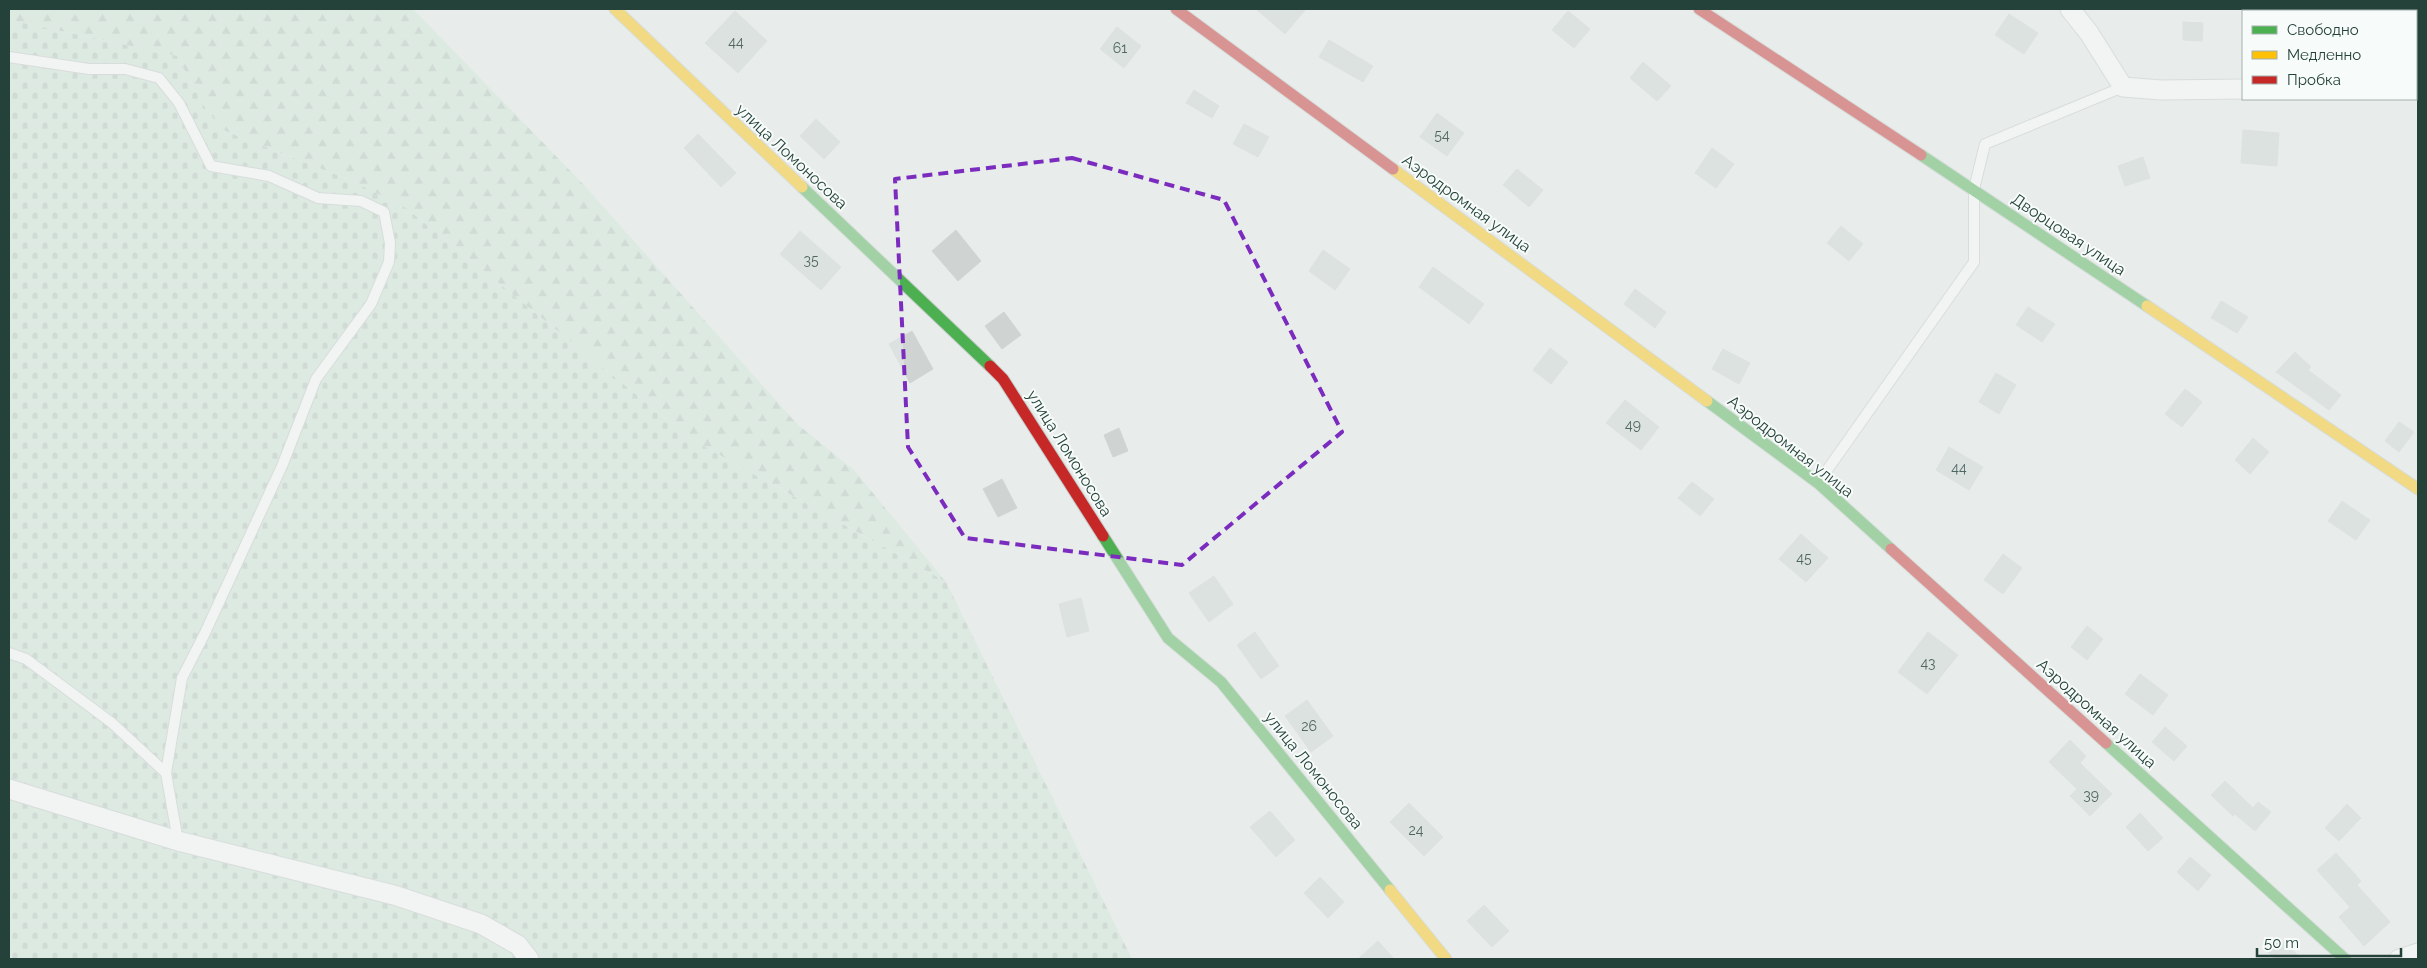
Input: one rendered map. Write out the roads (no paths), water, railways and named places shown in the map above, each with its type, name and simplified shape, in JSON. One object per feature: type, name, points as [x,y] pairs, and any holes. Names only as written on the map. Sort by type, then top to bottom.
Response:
[{"type":"street","name":"улица Ломоносова","points":[[615,9],[1003,379],[1168,638],[1221,682],[1446,959]]},
{"type":"street","name":"Аэродромная улица","points":[[1176,9],[1818,483],[2345,959]]},
{"type":"street","name":"Дворцовая улица","points":[[1699,9],[1974,189],[2418,489]]},
{"type":"street","points":[[2070,9],[2089,33],[2123,87],[2161,90],[2242,89]]},
{"type":"street","points":[[9,789],[178,841],[394,895],[480,924],[518,945],[529,959]]},
{"type":"street","points":[[2399,959],[2418,953]]},
{"type":"lane","points":[[9,57],[90,69],[125,69],[159,78],[179,103],[211,166],[269,176],[318,198],[360,201],[384,212],[390,243],[389,262],[370,304],[316,379],[282,466],[204,635],[182,678],[166,773],[178,841]]},
{"type":"lane","points":[[1818,483],[1974,262],[1974,189],[1985,144],[2123,87]]},
{"type":"lane","points":[[9,653],[26,659],[112,723],[166,773]]}]
